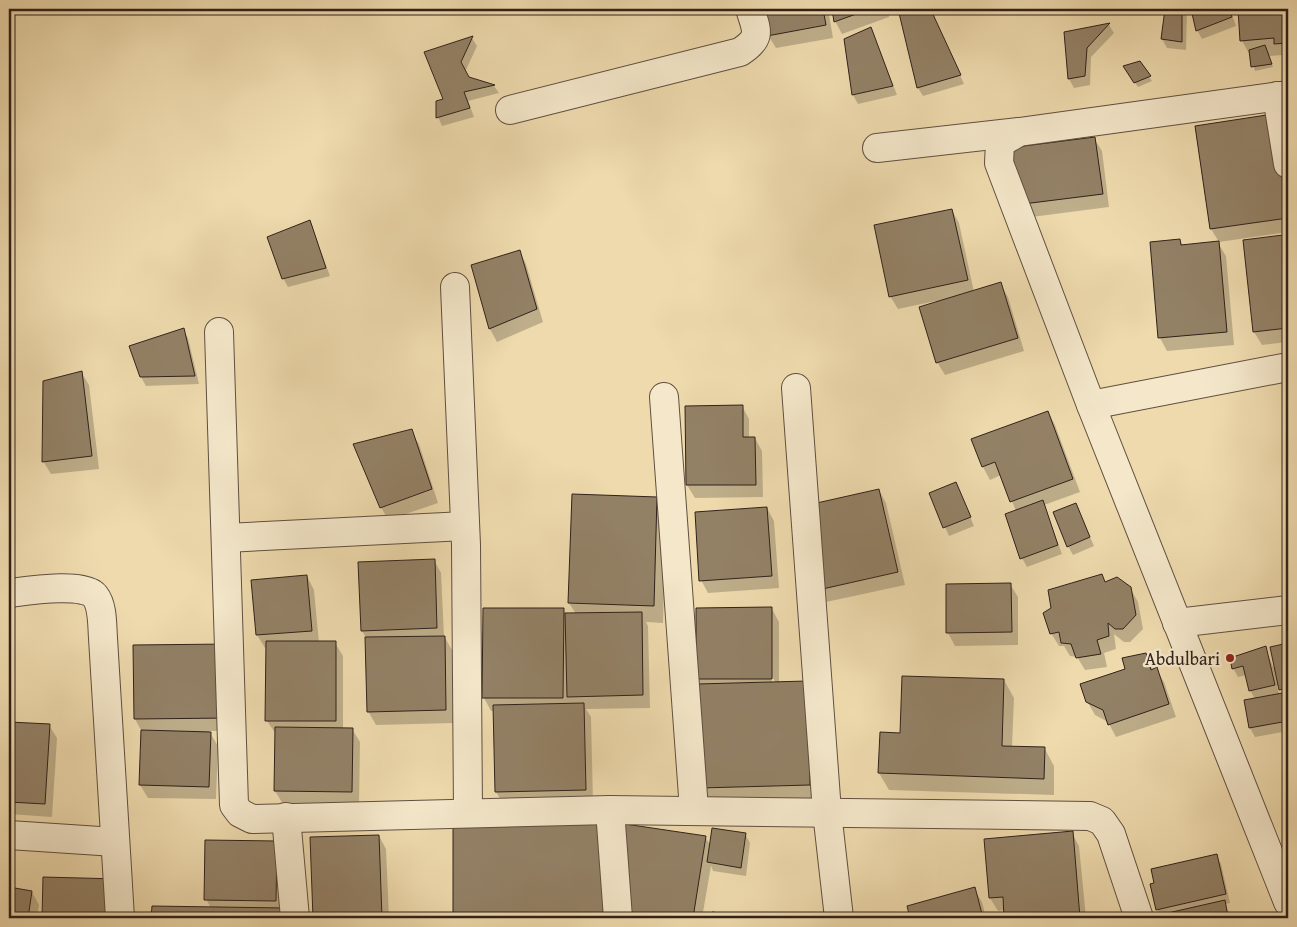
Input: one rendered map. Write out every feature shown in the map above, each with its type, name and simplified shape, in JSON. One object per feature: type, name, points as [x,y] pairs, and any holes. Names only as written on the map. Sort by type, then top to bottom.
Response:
[{"type":"street","points":[[510,110],[740,52],[751,45],[756,37],[750,9]]},
{"type":"street","points":[[877,148],[1019,132],[1283,96],[1288,164]]},
{"type":"street","points":[[1019,132],[1000,143],[999,163],[1091,405],[1288,902]]},
{"type":"street","points":[[455,287],[465,526],[468,812]]},
{"type":"street","points":[[219,332],[234,805],[240,813],[252,819],[468,812],[610,810],[1090,816],[1102,821],[1111,834],[1139,918]]},
{"type":"street","points":[[1091,405],[1288,367]]},
{"type":"street","points":[[796,388],[827,812],[839,918]]},
{"type":"street","points":[[664,397],[694,810]]},
{"type":"street","points":[[226,538],[465,526]]},
{"type":"street","points":[[9,593],[75,588],[88,590],[96,596],[103,638],[120,918]]},
{"type":"street","points":[[1177,623],[1288,610]]},
{"type":"street","points":[[610,810],[618,918]]},
{"type":"street","points":[[286,817],[295,918]]},
{"type":"street","points":[[9,835],[115,842]]},
{"type":"building","points":[[762,9],[823,9],[826,25],[767,36]]},
{"type":"building","points":[[832,9],[870,9],[834,22]]},
{"type":"building","points":[[1165,9],[1182,9],[1182,42],[1161,39]]},
{"type":"building","points":[[1191,9],[1229,9],[1232,17],[1196,31]]},
{"type":"building","points":[[1238,9],[1288,9],[1288,43],[1274,44],[1274,38],[1240,41]]},
{"type":"building","points":[[931,10],[961,75],[917,88],[899,13]]},
{"type":"building","points":[[1110,23],[1087,48],[1085,76],[1068,79],[1064,32]]},
{"type":"building","points":[[871,27],[893,86],[852,95],[844,39]]},
{"type":"building","points":[[473,36],[461,62],[469,77],[495,85],[464,92],[470,108],[436,118],[436,101],[443,99],[424,52]]},
{"type":"building","points":[[1265,45],[1272,64],[1251,67],[1249,50]]},
{"type":"building","points":[[1140,61],[1151,76],[1134,83],[1123,66]]},
{"type":"building","points":[[1273,114],[1288,218],[1210,229],[1195,126]]},
{"type":"building","points":[[1095,137],[1103,194],[1007,206],[1000,149]]},
{"type":"building","points":[[952,209],[968,280],[889,297],[874,225]]},
{"type":"building","points":[[310,220],[326,268],[282,279],[267,237]]},
{"type":"building","points":[[1283,235],[1288,286],[1288,328],[1253,332],[1243,240]]},
{"type":"building","points":[[1180,239],[1181,245],[1219,241],[1227,332],[1158,338],[1150,242]]},
{"type":"building","points":[[520,250],[537,309],[489,329],[471,265]]},
{"type":"building","points":[[1001,282],[1018,338],[936,363],[919,307]]},
{"type":"building","points":[[184,328],[195,376],[140,377],[129,346]]},
{"type":"building","points":[[82,371],[92,456],[42,462],[43,381]]},
{"type":"building","points":[[743,405],[743,437],[755,437],[756,485],[686,485],[685,406]]},
{"type":"building","points":[[1048,411],[1073,479],[1010,502],[995,462],[982,467],[971,439]]},
{"type":"building","points":[[412,429],[432,489],[380,508],[353,444]]},
{"type":"building","points":[[956,482],[971,517],[943,528],[929,493]]},
{"type":"building","points":[[879,489],[898,572],[818,590],[799,507]]},
{"type":"building","points":[[572,494],[657,497],[654,606],[568,603]]},
{"type":"building","points":[[1043,500],[1058,545],[1020,559],[1005,514]]},
{"type":"building","points":[[1076,503],[1090,537],[1067,547],[1053,512]]},
{"type":"building","points":[[767,507],[772,576],[699,581],[695,512]]},
{"type":"building","points":[[435,559],[437,628],[361,631],[358,562]]},
{"type":"building","points":[[1102,574],[1105,582],[1117,577],[1131,587],[1136,615],[1123,629],[1115,629],[1108,623],[1109,636],[1097,640],[1101,654],[1076,658],[1071,644],[1061,643],[1059,632],[1050,634],[1043,613],[1051,608],[1048,590]]},
{"type":"building","points":[[307,575],[312,631],[256,635],[251,580]]},
{"type":"building","points":[[1011,583],[1012,632],[946,633],[946,584]]},
{"type":"building","points":[[772,607],[772,679],[696,679],[696,608]]},
{"type":"building","points":[[483,608],[564,608],[563,698],[482,698]]},
{"type":"building","points":[[642,612],[643,695],[567,697],[565,613]]},
{"type":"building","points":[[445,636],[446,710],[367,712],[365,637]]},
{"type":"building","points":[[266,641],[336,641],[336,721],[265,721]]},
{"type":"building","points":[[1288,643],[1288,688],[1279,690],[1270,647]]},
{"type":"building","points":[[228,644],[229,718],[134,719],[133,645]]},
{"type":"building","points":[[1266,646],[1275,685],[1249,691],[1243,666],[1232,669],[1230,658]]},
{"type":"building","points":[[1146,653],[1151,670],[1157,667],[1169,704],[1108,725],[1103,710],[1086,702],[1080,684],[1125,669],[1122,658]]},
{"type":"building","points":[[902,676],[1004,679],[1002,746],[1045,747],[1044,779],[878,773],[880,732],[900,733]]},
{"type":"building","points":[[807,681],[810,785],[700,788],[698,684]]},
{"type":"building","points":[[1288,692],[1288,721],[1249,728],[1244,700]]},
{"type":"building","points":[[584,703],[586,790],[495,792],[493,705]]},
{"type":"building","points":[[9,722],[50,724],[45,804],[9,802]]},
{"type":"building","points":[[275,727],[353,728],[352,792],[274,791]]},
{"type":"building","points":[[141,730],[211,732],[209,787],[139,785]]},
{"type":"building","points":[[607,822],[607,918],[453,918],[453,823]]},
{"type":"building","points":[[625,824],[706,836],[693,918],[611,917]]},
{"type":"building","points":[[712,828],[746,833],[741,868],[707,862]]},
{"type":"building","points":[[1073,831],[1080,918],[1004,918],[1003,897],[989,898],[984,839]]},
{"type":"building","points":[[379,835],[382,918],[313,918],[310,837]]},
{"type":"building","points":[[205,840],[277,841],[276,901],[204,900]]},
{"type":"building","points":[[1217,854],[1226,894],[1156,910],[1150,884],[1154,883],[1151,869]]},
{"type":"building","points":[[43,877],[119,879],[118,918],[42,918]]},
{"type":"building","points":[[9,887],[32,891],[28,918],[9,918]]},
{"type":"building","points":[[975,887],[983,918],[910,918],[907,906]]},
{"type":"building","points":[[1225,900],[1228,917],[1234,915],[1234,918],[1160,918],[1159,915]]},
{"type":"building","points":[[152,906],[285,908],[285,918],[151,918]]},
{"type":"building","points":[[712,912],[756,918],[711,918]]},
{"type":"place","name":"Abdulbari","points":[[1230,658]]}]
